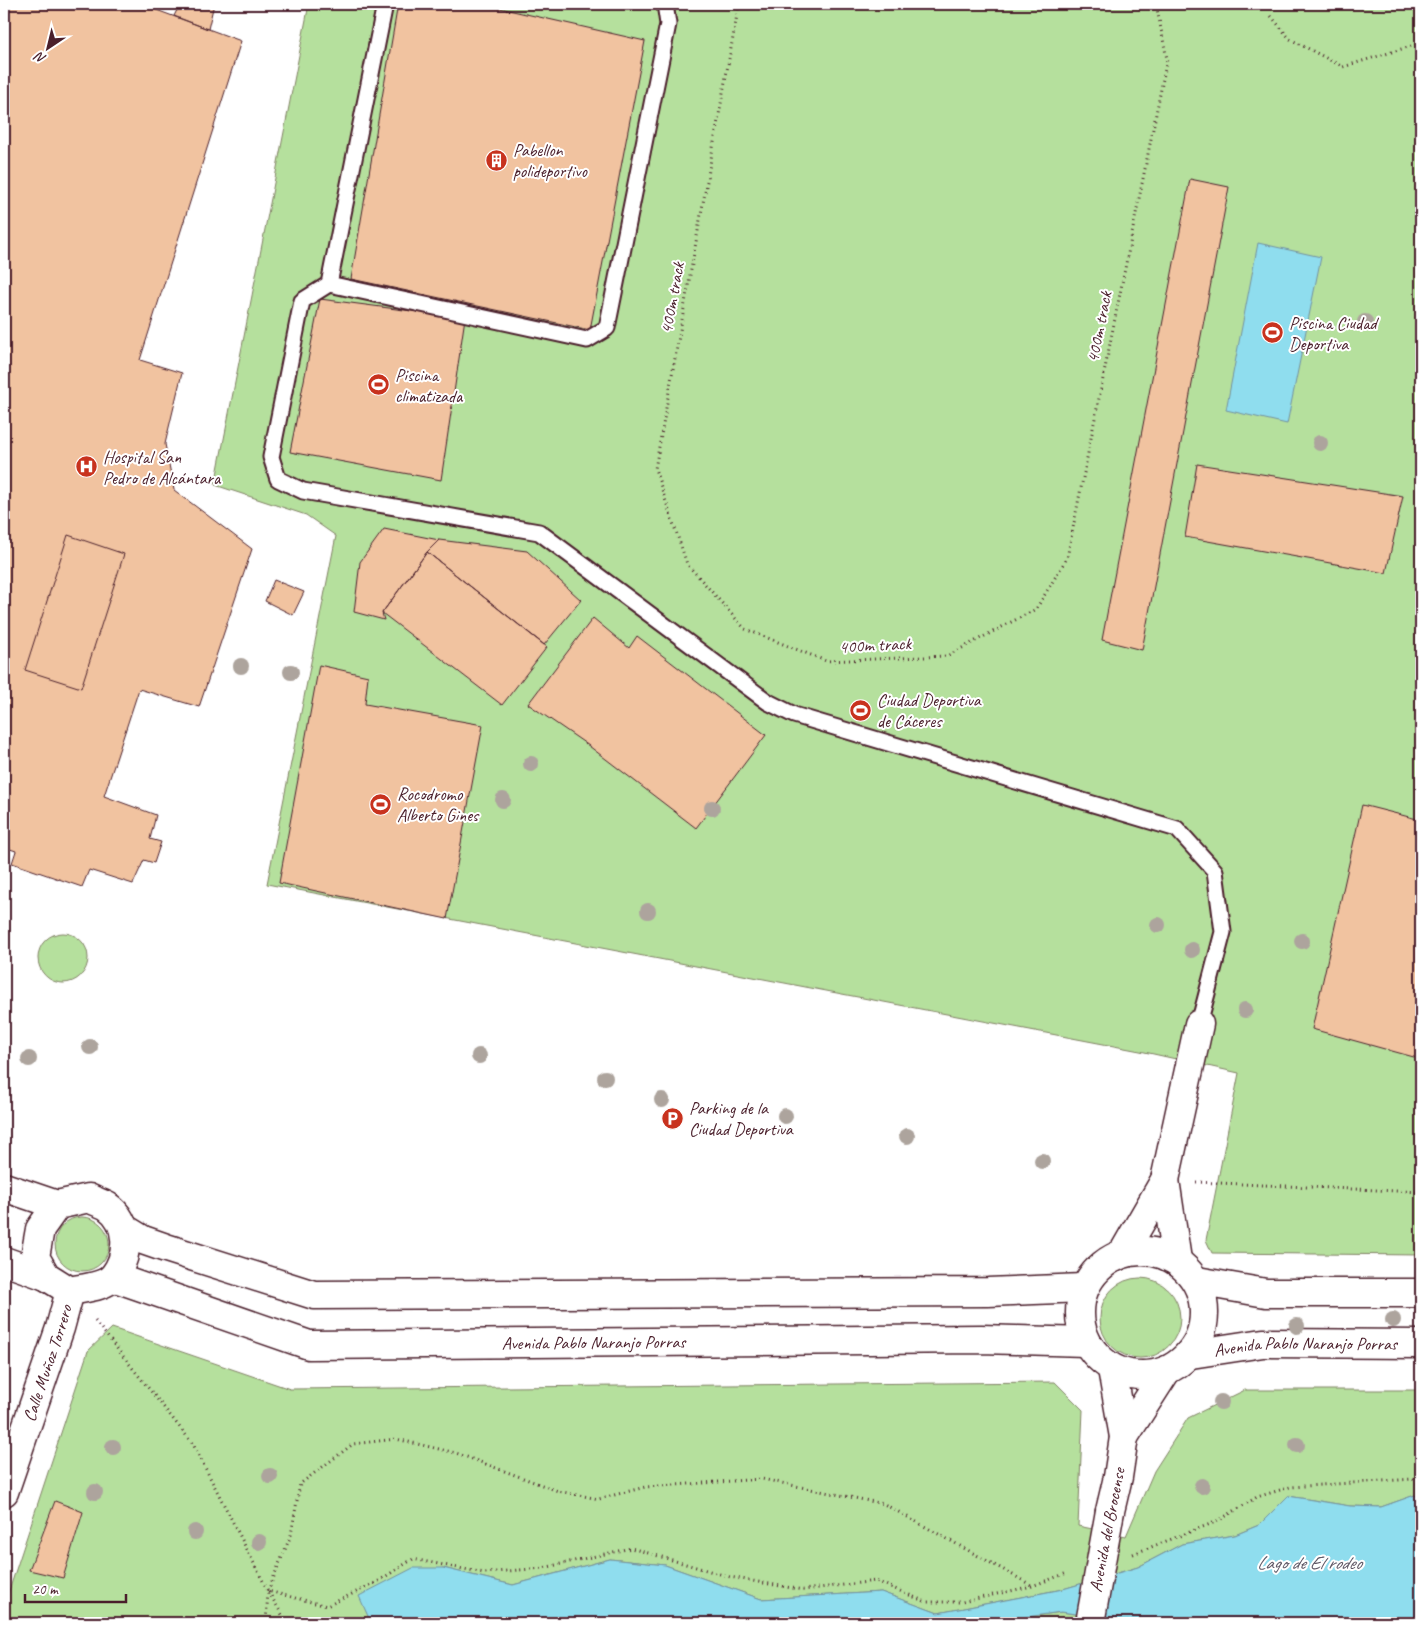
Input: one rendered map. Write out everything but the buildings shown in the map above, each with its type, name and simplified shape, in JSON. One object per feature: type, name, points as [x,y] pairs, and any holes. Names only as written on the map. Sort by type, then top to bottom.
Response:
[{"type":"main road","points":[[1123,1253],[1165,1180],[1199,1024]]},
{"type":"main road","points":[[1165,1180],[1177,1260]]},
{"type":"main road","points":[[4,1186],[57,1205],[89,1198],[108,1207],[124,1229],[143,1240],[314,1295],[988,1292],[1084,1288]]},
{"type":"main road","points":[[46,1276],[35,1257],[40,1228],[57,1205]]},
{"type":"main road","points":[[4,1261],[46,1276],[70,1290],[94,1287],[113,1277],[126,1249],[124,1229]]},
{"type":"main road","points":[[1150,1250],[1177,1260],[1197,1281],[1205,1319],[1191,1354],[1165,1373],[1138,1376],[1112,1369],[1085,1342],[1078,1315],[1084,1288],[1099,1266],[1123,1253],[1150,1250]]},
{"type":"main road","name":"Avenida Pablo Naranjo Porras","points":[[113,1277],[309,1345],[980,1339],[1085,1342]]},
{"type":"main road","points":[[1197,1281],[1266,1293],[1421,1293]]},
{"type":"main road","name":"Calle Muñoz Torrero","points":[[4,1492],[60,1328],[70,1290]]},
{"type":"main road","name":"Avenida Pablo Naranjo Porras","points":[[1191,1354],[1263,1343],[1421,1344]]},
{"type":"main road","name":"Avenida del Brocense","points":[[1090,1623],[1124,1437],[1112,1369]]},
{"type":"main road","name":"Avenida del Brocense","points":[[1124,1437],[1165,1373]]},
{"type":"lane","points":[[329,284],[385,4]]},
{"type":"lane","points":[[665,4],[668,24],[607,328],[587,340],[329,284],[302,301],[272,457],[278,479],[303,491],[539,532],[768,702],[794,715],[1177,829],[1215,871],[1223,932],[1199,1024]]},
{"type":"path","name":"400m track","points":[[739,4],[655,469],[687,564],[745,629],[826,661],[947,656],[1036,609],[1067,558],[1167,59],[1156,4]]},
{"type":"path","points":[[1271,16],[1290,39],[1343,66],[1421,43]]},
{"type":"path","points":[[1165,1180],[1421,1192]]},
{"type":"path","points":[[70,1290],[193,1444],[286,1623]]},
{"type":"path","points":[[266,1623],[268,1591],[290,1535],[300,1484],[353,1444],[396,1439],[456,1454],[558,1491],[599,1499],[645,1488],[762,1479],[884,1504],[1032,1586]]},
{"type":"path","points":[[1130,1555],[1218,1521],[1257,1498],[1290,1486],[1413,1479],[1421,1481]]},
{"type":"path","points":[[1413,1479],[1421,1486]]},
{"type":"path","points":[[268,1591],[327,1606],[377,1582],[413,1558],[484,1573],[543,1568],[631,1548],[730,1577],[804,1590],[876,1581],[926,1602],[962,1602],[1032,1586],[1076,1570]]},
{"type":"green space","name":"Ciudad Deportiva de Cáceres","points":[[309,4],[1421,4],[1421,1255],[1212,1253],[1206,1240],[1239,1073],[1140,1051],[267,884],[336,536],[306,515],[215,485]]},
{"type":"green space","points":[[58,933],[68,933],[81,940],[88,953],[88,963],[81,976],[68,983],[58,983],[49,979],[42,972],[38,963],[38,953],[42,944],[49,937]]},
{"type":"green space","points":[[77,1217],[87,1217],[97,1221],[105,1229],[109,1244],[105,1259],[97,1267],[87,1271],[77,1271],[67,1267],[59,1259],[55,1249],[55,1239],[59,1229],[67,1221]]},
{"type":"green space","points":[[1132,1278],[1148,1278],[1169,1289],[1180,1310],[1180,1326],[1169,1347],[1148,1358],[1132,1358],[1118,1352],[1106,1340],[1100,1326],[1100,1310],[1106,1296],[1118,1284]]},
{"type":"green space","points":[[112,1328],[290,1389],[1055,1382],[1083,1410],[1078,1526],[1126,1536],[1154,1471],[1188,1418],[1245,1390],[1421,1390],[1421,1501],[1415,1495],[1381,1507],[1350,1506],[1288,1496],[1259,1525],[1235,1535],[1182,1544],[1138,1567],[1063,1589],[938,1613],[881,1592],[761,1599],[665,1565],[610,1559],[513,1585],[443,1568],[360,1596],[371,1623],[4,1623],[4,1606],[88,1351]]},
{"type":"green space","points":[[1061,1612],[1143,1623],[987,1623]]},
{"type":"water","name":"Piscina Ciudad Deportiva","points":[[1258,243],[1321,257],[1287,424],[1226,410]]},
{"type":"water","name":"Lago de El rodeo","points":[[1415,1495],[1421,1501],[1421,1623],[1143,1623],[1061,1612],[987,1623],[371,1623],[359,1596],[413,1568],[443,1568],[513,1585],[610,1559],[665,1565],[761,1599],[881,1592],[938,1613],[1063,1589],[1138,1567],[1182,1544],[1235,1535],[1259,1525],[1288,1496],[1350,1506],[1381,1507]]},
{"type":"place","name":"Pabellon polideportivo","points":[[497,160]]},
{"type":"place","name":"Piscina Ciudad Deportiva","points":[[1273,333]]},
{"type":"place","name":"Piscina climatizada","points":[[379,385]]},
{"type":"place","name":"Hospital San Pedro de Alcántara","points":[[87,467]]},
{"type":"place","name":"Ciudad Deportiva de Cáceres","points":[[861,710]]},
{"type":"place","name":"Rocodromo Alberto Gines","points":[[381,804]]},
{"type":"place","name":"Parking de la Ciudad Deportiva","points":[[673,1118]]}]
